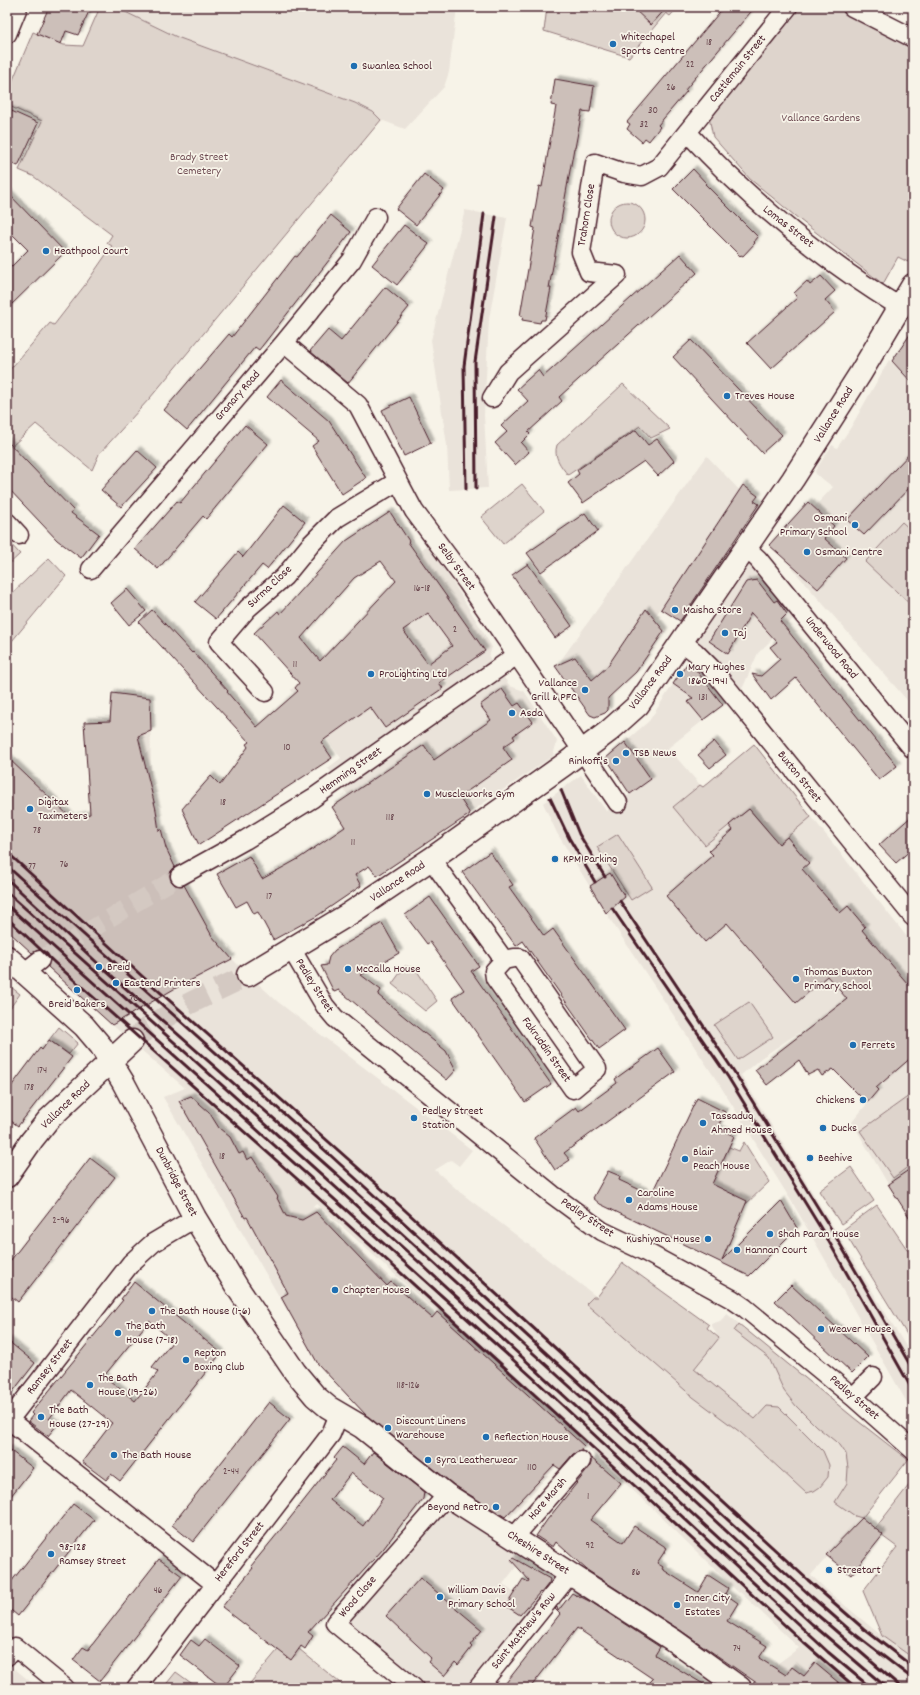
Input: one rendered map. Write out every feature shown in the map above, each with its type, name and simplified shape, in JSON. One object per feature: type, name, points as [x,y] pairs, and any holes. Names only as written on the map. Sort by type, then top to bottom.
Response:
[{"type":"main road","name":"Vallance Road","points":[[248,975],[292,950],[349,914],[431,859],[582,751],[625,718],[638,705],[793,479],[913,285]]},
{"type":"main road","name":"Dunbridge Street","points":[[7,957],[32,966],[90,1033],[111,1061],[195,1218],[244,1299],[295,1372],[322,1403],[339,1414]]},
{"type":"main road","name":"Vallance Road","points":[[7,1176],[48,1120],[132,1041]]},
{"type":"main road","name":"Cheshire Street","points":[[339,1414],[362,1427],[447,1494],[673,1640],[740,1688]]},
{"type":"street","points":[[7,34],[18,7]]},
{"type":"street","name":"Castlemain Street","points":[[687,132],[788,7]]},
{"type":"street","points":[[852,7],[913,38]]},
{"type":"street","name":"Lomas Street","points":[[687,132],[754,200],[782,223],[861,282],[900,307]]},
{"type":"street","name":"Trahorn Close","points":[[492,398],[508,372],[617,275],[589,272],[580,252],[595,163],[624,173],[642,176],[659,166],[687,132]]},
{"type":"street","name":"Granary Road","points":[[91,569],[284,343],[352,260],[376,217]]},
{"type":"street","name":"Selby Street","points":[[284,343],[358,405],[414,511],[467,582],[618,803]]},
{"type":"street","name":"Surma Close","points":[[265,692],[219,642],[248,608],[284,577],[311,544],[337,518],[398,480]]},
{"type":"street","name":"Underwood Road","points":[[746,548],[758,559],[913,749]]},
{"type":"street","name":"Buxton Street","points":[[682,642],[695,652],[711,668],[913,917]]},
{"type":"street","name":"Hemming Street","points":[[180,876],[245,840],[314,798],[517,655]]},
{"type":"street","points":[[431,859],[504,960]]},
{"type":"street","name":"Pedley Street","points":[[292,950],[325,1006],[335,1018],[553,1195],[602,1231],[644,1251],[732,1299],[853,1397],[913,1450]]},
{"type":"street","name":"Fakruddin Street","points":[[520,958],[597,1069],[573,1089],[495,978],[494,971],[504,960],[520,958]]},
{"type":"street","name":"Ramsey Street","points":[[195,1218],[153,1243],[131,1263],[9,1420],[215,1584]]},
{"type":"street","points":[[853,1397],[873,1377]]},
{"type":"street","name":"Hereford Street","points":[[136,1688],[331,1434],[339,1414]]},
{"type":"street","name":"Hare Marsh","points":[[514,1537],[581,1460]]},
{"type":"street","name":"Wood Close","points":[[414,1688],[335,1623],[447,1494]]},
{"type":"street","name":"Saint Matthew's Row","points":[[478,1688],[570,1574]]},
{"type":"street","points":[[11,1651],[65,1688]]},
{"type":"shaded area","name":"Swanlea School","points":[[115,7],[457,7],[449,72],[444,87],[405,129],[381,120],[373,112],[355,103],[177,37]]},
{"type":"shaded area","points":[[465,210],[507,218],[489,319],[484,415],[488,488],[449,490],[447,445],[431,340]]},
{"type":"shaded area","name":"Osmani Primary School","points":[[889,360],[913,383],[913,707],[775,549],[833,487],[816,474],[815,471],[832,445],[837,448],[851,427]]},
{"type":"shaded area","points":[[707,456],[744,495],[592,702],[561,660]]},
{"type":"shaded area","points":[[429,542],[492,647],[489,657],[510,686],[524,691],[557,741],[553,756],[397,862],[328,768],[341,758],[291,690]]},
{"type":"shaded area","name":"Thomas Buxton Primary School","points":[[748,555],[795,617],[758,653],[743,687],[723,705],[668,748],[702,787],[754,744],[911,942],[910,943],[913,947],[913,1167],[888,1184],[852,1122],[885,1082],[832,1010],[761,1058],[741,1075],[913,1358],[913,1413],[795,1207],[721,1087],[606,913],[557,833],[543,803],[581,775],[606,811],[630,794],[606,758],[649,721],[687,663],[698,631]]},
{"type":"shaded area","points":[[112,693],[150,698],[151,774],[156,811],[166,848],[198,913],[212,936],[238,965],[278,1002],[472,1150],[459,1166],[451,1160],[435,1170],[461,1193],[597,1297],[623,1263],[709,1325],[707,1328],[718,1337],[711,1324],[720,1321],[727,1314],[908,1460],[849,1533],[811,1575],[831,1594],[882,1636],[913,1658],[913,1688],[744,1688],[799,1648],[740,1592],[739,1593],[649,1505],[316,1203],[313,1206],[574,1447],[510,1518],[415,1456],[319,1365],[163,1097],[185,1088],[7,931],[7,757],[71,818],[90,814],[84,722],[110,721]]},
{"type":"shaded area","name":"William Davis Primary School","points":[[449,1497],[529,1550],[503,1584],[537,1611],[476,1688],[422,1688],[338,1621]]},
{"type":"shaded area","points":[[15,1669],[38,1688],[7,1688],[7,1680]]},
{"type":"green space","name":"Brady Street Cemetery","points":[[100,7],[115,7],[177,37],[355,103],[373,112],[381,120],[150,398],[99,454],[92,470],[36,424],[12,446],[7,441],[7,373],[50,323],[54,325],[85,285],[112,246],[107,243],[112,235],[33,176],[19,170],[42,121],[7,105],[7,94],[33,32],[64,45],[83,46]]},
{"type":"green space","name":"Whitechapel Sports Centre","points":[[547,7],[678,7],[670,16],[666,13],[629,57],[544,31]]},
{"type":"green space","name":"Vallance Gardens","points":[[791,7],[845,7],[913,45],[913,251],[908,262],[898,257],[883,284],[750,179],[713,137],[708,112]]},
{"type":"green space","points":[[631,202],[640,207],[644,213],[644,227],[640,233],[631,238],[623,238],[614,233],[610,227],[609,216],[614,207],[620,203]]},
{"type":"green space","points":[[623,384],[670,429],[651,438],[640,426],[568,475],[560,465],[557,457],[557,445]]},
{"type":"green space","points":[[522,484],[544,511],[503,544],[481,517]]},
{"type":"green space","points":[[902,522],[913,532],[913,607],[865,562]]},
{"type":"green space","points":[[7,540],[20,554],[7,566]]},
{"type":"green space","points":[[49,558],[66,576],[7,647],[7,598]]},
{"type":"green space","points":[[754,744],[811,817],[774,848],[767,830],[749,809],[705,845],[673,807],[700,785],[703,787]]},
{"type":"green space","points":[[618,834],[652,887],[631,900],[597,847]]},
{"type":"green space","points":[[405,966],[415,968],[437,1001],[425,1011],[392,984]]},
{"type":"green space","points":[[7,984],[20,994],[10,1008],[7,1005]]},
{"type":"green space","points":[[749,1002],[773,1037],[738,1060],[714,1025]]},
{"type":"green space","points":[[59,1027],[78,1043],[69,1054],[49,1040]]},
{"type":"green space","points":[[913,1093],[913,1163],[893,1178],[860,1131]]},
{"type":"green space","points":[[744,1142],[769,1182],[744,1206],[710,1186],[723,1147],[729,1147],[739,1151]]},
{"type":"green space","points":[[851,1167],[874,1201],[841,1224],[819,1191]]},
{"type":"green space","points":[[877,1205],[913,1258],[913,1340],[911,1341],[843,1230]]},
{"type":"green space","points":[[623,1263],[709,1325],[707,1328],[719,1338],[694,1369],[755,1419],[767,1406],[779,1407],[823,1451],[829,1465],[828,1477],[820,1487],[814,1491],[806,1493],[740,1432],[693,1397],[586,1304],[593,1297],[597,1297]]},
{"type":"green space","points":[[739,1324],[908,1460],[862,1518],[855,1516],[835,1502],[847,1483],[848,1468],[846,1454],[840,1445],[816,1426],[796,1406],[784,1391],[769,1358],[734,1331]]},
{"type":"green space","points":[[913,1480],[913,1658],[882,1636],[863,1591],[897,1547],[874,1530]]},
{"type":"green space","points":[[287,1639],[346,1688],[246,1688]]},
{"type":"green space","points":[[176,1672],[198,1688],[163,1688]]},
{"type":"building","points":[[49,7],[91,7],[78,35],[66,31],[61,44],[37,34]]},
{"type":"building","points":[[632,7],[667,7],[651,25]]},
{"type":"building","points":[[724,7],[755,7],[685,90],[687,91],[658,125],[660,127],[649,141],[645,138],[642,142],[627,129],[630,124],[627,122]]},
{"type":"building","points":[[555,79],[594,86],[590,112],[582,111],[549,288],[551,288],[545,320],[541,320],[540,323],[522,320],[523,316],[520,316],[535,228],[532,227],[539,186],[542,187],[556,106],[551,105]]},
{"type":"building","points":[[7,109],[38,123],[18,166],[7,161]]},
{"type":"building","points":[[693,169],[706,183],[705,184],[758,237],[754,242],[755,243],[743,256],[740,256],[673,189]]},
{"type":"building","points":[[424,174],[444,190],[416,225],[396,209]]},
{"type":"building","name":"Heathpool Court","points":[[7,192],[65,252],[7,309],[7,271],[28,250],[7,229]]},
{"type":"building","points":[[331,215],[351,232],[259,350],[255,347],[187,430],[164,410],[229,334],[232,337],[295,256],[297,257]]},
{"type":"building","points":[[404,225],[429,244],[397,285],[372,265]]},
{"type":"building","points":[[680,254],[697,273],[559,397],[562,401],[528,432],[530,434],[521,443],[529,452],[515,465],[495,443],[507,432],[501,426],[528,401],[517,389],[538,370],[543,377]]},
{"type":"building","points":[[821,276],[835,291],[825,300],[835,312],[771,369],[747,343],[797,298],[794,293],[807,281],[810,285]]},
{"type":"building","points":[[385,287],[409,307],[348,383],[310,351],[328,330],[341,341]]},
{"type":"building","points":[[913,330],[913,384],[892,361]]},
{"type":"building","name":"Treves House","points":[[691,340],[782,435],[762,453],[673,357]]},
{"type":"building","points":[[281,380],[329,421],[366,478],[342,494],[312,446],[319,441],[267,397]]},
{"type":"building","points":[[409,397],[431,443],[404,456],[382,410]]},
{"type":"building","points":[[245,425],[268,444],[206,519],[203,516],[158,569],[135,549],[177,501],[180,503]]},
{"type":"building","points":[[636,430],[648,445],[657,439],[674,461],[658,476],[644,461],[583,503],[568,483],[579,474],[577,470]]},
{"type":"building","points":[[7,441],[73,510],[71,513],[99,534],[81,558],[57,540],[7,487]]},
{"type":"building","points":[[137,450],[157,468],[121,507],[101,490]]},
{"type":"building","points":[[913,450],[913,484],[864,535],[847,520]]},
{"type":"building","points":[[743,485],[758,496],[754,501],[759,504],[680,621],[661,609]]},
{"type":"building","name":"Osmani Centre","points":[[808,502],[834,526],[824,538],[846,558],[818,589],[769,545]]},
{"type":"building","points":[[284,505],[305,522],[267,569],[262,565],[216,619],[195,602],[238,552],[243,557]]},
{"type":"building","points":[[390,512],[409,541],[408,542],[485,651],[439,683],[443,688],[385,728],[370,707],[321,742],[332,758],[199,845],[182,809],[211,776],[220,785],[248,747],[246,744],[249,742],[139,622],[152,610],[228,691],[227,692],[257,727],[298,691],[295,688],[299,683],[254,633],[278,611],[280,614],[346,541]],"holes":[[[381,561],[396,581],[320,661],[301,638],[354,578]],[[428,613],[452,646],[428,664],[403,630]]]},
{"type":"building","points":[[585,513],[598,531],[541,572],[527,553]]},
{"type":"building","points":[[528,564],[572,626],[555,638],[512,575]]},
{"type":"building","points":[[757,580],[774,602],[777,600],[787,614],[780,621],[897,766],[879,780],[796,678],[771,700],[752,674],[761,676],[780,659],[770,647],[777,642],[751,613],[728,654],[709,641],[746,582]]},
{"type":"building","points":[[127,589],[146,611],[129,625],[111,603]]},
{"type":"building","points":[[646,609],[664,631],[636,672],[608,698],[608,710],[605,713],[595,717],[590,715],[555,666],[575,657],[592,680],[607,667]]},
{"type":"building","points":[[689,661],[723,705],[703,720],[688,702],[693,698],[673,684]]},
{"type":"building","points":[[502,689],[514,706],[519,703],[533,722],[513,736],[515,739],[503,747],[512,760],[459,797],[470,814],[377,876],[369,866],[355,875],[361,886],[317,916],[273,940],[258,912],[254,914],[247,901],[236,907],[217,874],[249,856],[262,879],[298,859],[345,827],[332,807],[424,745],[434,760],[491,720],[480,705]]},
{"type":"building","points":[[112,693],[150,698],[151,731],[138,736],[156,810],[159,831],[161,829],[166,848],[175,867],[171,871],[171,881],[175,885],[184,885],[212,936],[232,959],[174,989],[112,1025],[48,967],[50,959],[48,953],[44,950],[39,950],[32,953],[7,930],[7,757],[71,818],[90,814],[84,722],[110,721]]},
{"type":"building","points":[[714,741],[726,755],[710,768],[698,755]]},
{"type":"building","points":[[625,742],[651,779],[630,794],[606,758]]},
{"type":"building","points":[[749,809],[779,844],[787,837],[809,863],[802,869],[840,913],[848,906],[865,927],[862,930],[913,990],[913,1056],[876,1088],[878,1090],[867,1103],[833,1069],[822,1076],[818,1070],[808,1075],[799,1060],[767,1085],[755,1070],[847,999],[827,976],[796,1003],[727,923],[705,942],[666,896],[713,855],[709,851],[733,830],[729,825]]},
{"type":"building","points":[[913,815],[913,848],[896,863],[879,845]]},
{"type":"building","points":[[490,852],[513,885],[509,887],[544,936],[553,929],[625,1030],[599,1049],[523,941],[516,946],[462,872]]},
{"type":"building","points":[[610,873],[625,897],[606,913],[590,886]]},
{"type":"building","points":[[430,897],[479,966],[471,971],[551,1084],[525,1102],[452,998],[464,990],[430,942],[427,944],[405,915]]},
{"type":"building","points":[[382,923],[399,953],[361,975],[381,990],[378,995],[446,1051],[456,1070],[447,1080],[339,990],[334,992],[321,966],[327,965],[329,957],[335,950]]},
{"type":"building","points":[[49,1040],[72,1057],[18,1126],[7,1118],[7,1092],[40,1048],[42,1050]]},
{"type":"building","points":[[658,1048],[675,1072],[564,1153],[570,1160],[555,1170],[534,1138],[576,1107],[579,1111],[617,1083],[615,1079]]},
{"type":"building","points":[[191,1096],[209,1112],[219,1128],[230,1137],[239,1154],[243,1152],[247,1160],[252,1157],[278,1197],[277,1198],[286,1216],[302,1220],[316,1212],[387,1286],[391,1282],[432,1318],[437,1312],[584,1446],[581,1449],[582,1451],[573,1454],[560,1469],[554,1465],[505,1517],[454,1485],[366,1415],[318,1364],[281,1297],[288,1293],[247,1217],[245,1218],[179,1101]]},
{"type":"building","points":[[697,1098],[725,1112],[717,1128],[734,1136],[712,1184],[747,1201],[722,1260],[781,1201],[797,1228],[749,1276],[600,1204],[593,1198],[608,1171],[620,1176],[619,1180],[651,1195]]},
{"type":"building","points":[[90,1158],[115,1177],[18,1302],[7,1293],[7,1265]]},
{"type":"building","points":[[913,1167],[913,1223],[888,1184]]},
{"type":"building","points":[[134,1282],[221,1353],[120,1481],[111,1474],[106,1480],[82,1462],[112,1423],[71,1390],[49,1419],[57,1425],[48,1436],[28,1421],[33,1415],[31,1413],[123,1300],[121,1299]],"holes":[[[149,1321],[173,1341],[152,1367],[158,1372],[135,1401],[104,1376]]]},
{"type":"building","name":"Weaver House","points":[[791,1285],[868,1357],[852,1373],[775,1301]]},
{"type":"building","points":[[7,1340],[35,1363],[7,1399]]},
{"type":"building","points":[[269,1402],[290,1419],[193,1542],[172,1525]]},
{"type":"building","points":[[343,1447],[364,1464],[373,1452],[424,1492],[423,1499],[384,1548],[308,1632],[313,1636],[305,1649],[301,1646],[291,1660],[222,1607],[253,1568],[251,1566],[336,1460],[334,1458]],"holes":[[[351,1473],[383,1498],[363,1526],[330,1500]]]},
{"type":"building","points":[[7,1448],[33,1468],[7,1501]]},
{"type":"building","points":[[591,1458],[621,1483],[590,1520],[623,1543],[634,1526],[667,1548],[657,1563],[663,1567],[662,1569],[698,1592],[708,1575],[728,1588],[725,1594],[738,1603],[727,1621],[767,1646],[759,1658],[786,1675],[792,1667],[804,1676],[815,1663],[845,1688],[764,1688],[680,1630],[587,1570],[556,1542],[553,1547],[536,1536],[589,1468]]},
{"type":"building","name":"98-128 Ramsey Street","points":[[73,1504],[94,1520],[18,1616],[7,1607],[7,1587]]},
{"type":"building","points":[[862,1518],[883,1535],[851,1575],[826,1555]]},
{"type":"building","points":[[513,1558],[550,1579],[549,1583],[541,1593],[540,1592],[520,1615],[506,1606],[523,1579],[528,1582],[529,1580],[511,1560]]},
{"type":"building","points":[[159,1559],[182,1576],[100,1681],[73,1660],[83,1647],[88,1650]]},
{"type":"building","points":[[420,1578],[482,1630],[470,1645],[472,1647],[458,1665],[455,1662],[444,1676],[428,1662],[431,1658],[386,1616]]},
{"type":"building","points":[[572,1593],[591,1602],[660,1647],[655,1655],[710,1688],[644,1688],[653,1679],[577,1628],[530,1688],[502,1688],[560,1614],[555,1609],[557,1607],[558,1611]]},
{"type":"building","points":[[205,1639],[240,1666],[223,1688],[180,1655],[191,1640],[199,1646]]},
{"type":"tunnel","points":[[40,960],[180,876]]},
{"type":"tunnel","points":[[132,1041],[144,1031],[172,1013],[248,975]]},
{"type":"railway","points":[[466,489],[464,366],[484,214]]},
{"type":"railway","points":[[476,489],[475,362],[496,217]]},
{"type":"railway","points":[[561,790],[579,834],[605,877]]},
{"type":"railway","points":[[550,798],[569,838],[595,882]]},
{"type":"railway","points":[[7,852],[143,977],[383,1190],[808,1580],[864,1629],[913,1667]]},
{"type":"railway","points":[[7,866],[329,1154],[812,1597],[852,1632],[913,1679]]},
{"type":"railway","points":[[7,879],[105,970],[332,1170],[633,1444],[800,1600],[902,1688]]},
{"type":"railway","points":[[7,892],[420,1263],[812,1624],[887,1688]]},
{"type":"railway","points":[[620,901],[735,1073],[836,1237],[913,1370]]},
{"type":"railway","points":[[7,905],[531,1376],[828,1652],[871,1688]]},
{"type":"railway","points":[[612,908],[728,1077],[828,1240],[913,1391]]},
{"type":"railway","points":[[7,918],[55,963],[324,1203],[647,1497],[804,1643],[856,1688]]},
{"type":"place","name":"Whitechapel Sports Centre","points":[[613,44]]},
{"type":"place","name":"Swanlea School","points":[[354,66]]},
{"type":"place","name":"Heathpool Court","points":[[46,251]]},
{"type":"place","name":"Treves House","points":[[727,396]]},
{"type":"place","name":"Osmani Primary School","points":[[855,525]]},
{"type":"place","name":"Osmani Centre","points":[[807,552]]},
{"type":"place","name":"Maisha Store","points":[[675,610]]},
{"type":"place","name":"Taj","points":[[725,633]]},
{"type":"place","name":"ProLighting Ltd","points":[[371,674]]},
{"type":"place","name":"Mary Hughes 1860-1941","points":[[680,674]]},
{"type":"place","name":"Vallance Grill & PFC","points":[[585,690]]},
{"type":"place","name":"Asda","points":[[512,713]]},
{"type":"place","name":"TSB News","points":[[626,753]]},
{"type":"place","name":"Rinkoff's","points":[[616,761]]},
{"type":"place","name":"Muscleworks Gym","points":[[427,794]]},
{"type":"place","name":"Digitax Taximeters","points":[[30,809]]},
{"type":"place","name":"KPM Parking","points":[[555,859]]},
{"type":"place","name":"Breid","points":[[99,967]]},
{"type":"place","name":"McCalla House","points":[[348,969]]},
{"type":"place","name":"Thomas Buxton Primary School","points":[[796,979]]},
{"type":"place","name":"Eastend Printers","points":[[116,983]]},
{"type":"place","name":"Breid Bakers","points":[[77,990]]},
{"type":"place","name":"Ferrets","points":[[853,1045]]},
{"type":"place","name":"Chickens","points":[[863,1100]]},
{"type":"place","name":"Pedley Street Station","points":[[414,1118]]},
{"type":"place","name":"Tassaduq Ahmed House","points":[[703,1123]]},
{"type":"place","name":"Ducks","points":[[823,1128]]},
{"type":"place","name":"Beehive","points":[[810,1158]]},
{"type":"place","name":"Blair Peach House","points":[[685,1159]]},
{"type":"place","name":"Caroline Adams House","points":[[629,1200]]},
{"type":"place","name":"Shah Paran House","points":[[770,1234]]},
{"type":"place","name":"Kushiyara House","points":[[708,1239]]},
{"type":"place","name":"Hannan Court","points":[[737,1250]]},
{"type":"place","name":"Chapter House","points":[[335,1290]]},
{"type":"place","name":"The Bath House (1-6)","points":[[152,1311]]},
{"type":"place","name":"Weaver House","points":[[821,1329]]},
{"type":"place","name":"The Bath House (7-18)","points":[[118,1333]]},
{"type":"place","name":"Repton Boxing Club","points":[[186,1360]]},
{"type":"place","name":"The Bath House (19-26)","points":[[90,1385]]},
{"type":"place","name":"The Bath House (27-29)","points":[[41,1417]]},
{"type":"place","name":"Discount Linens Warehouse","points":[[388,1428]]},
{"type":"place","name":"Reflection House","points":[[486,1437]]},
{"type":"place","name":"The Bath House","points":[[114,1455]]},
{"type":"place","name":"Syra Leatherwear","points":[[428,1460]]},
{"type":"place","name":"Beyond Retro","points":[[496,1507]]},
{"type":"place","name":"98-128 Ramsey Street","points":[[51,1554]]},
{"type":"place","name":"Streetart","points":[[829,1570]]},
{"type":"place","name":"William Davis Primary School","points":[[440,1597]]},
{"type":"place","name":"Inner City Estates","points":[[677,1605]]}]
